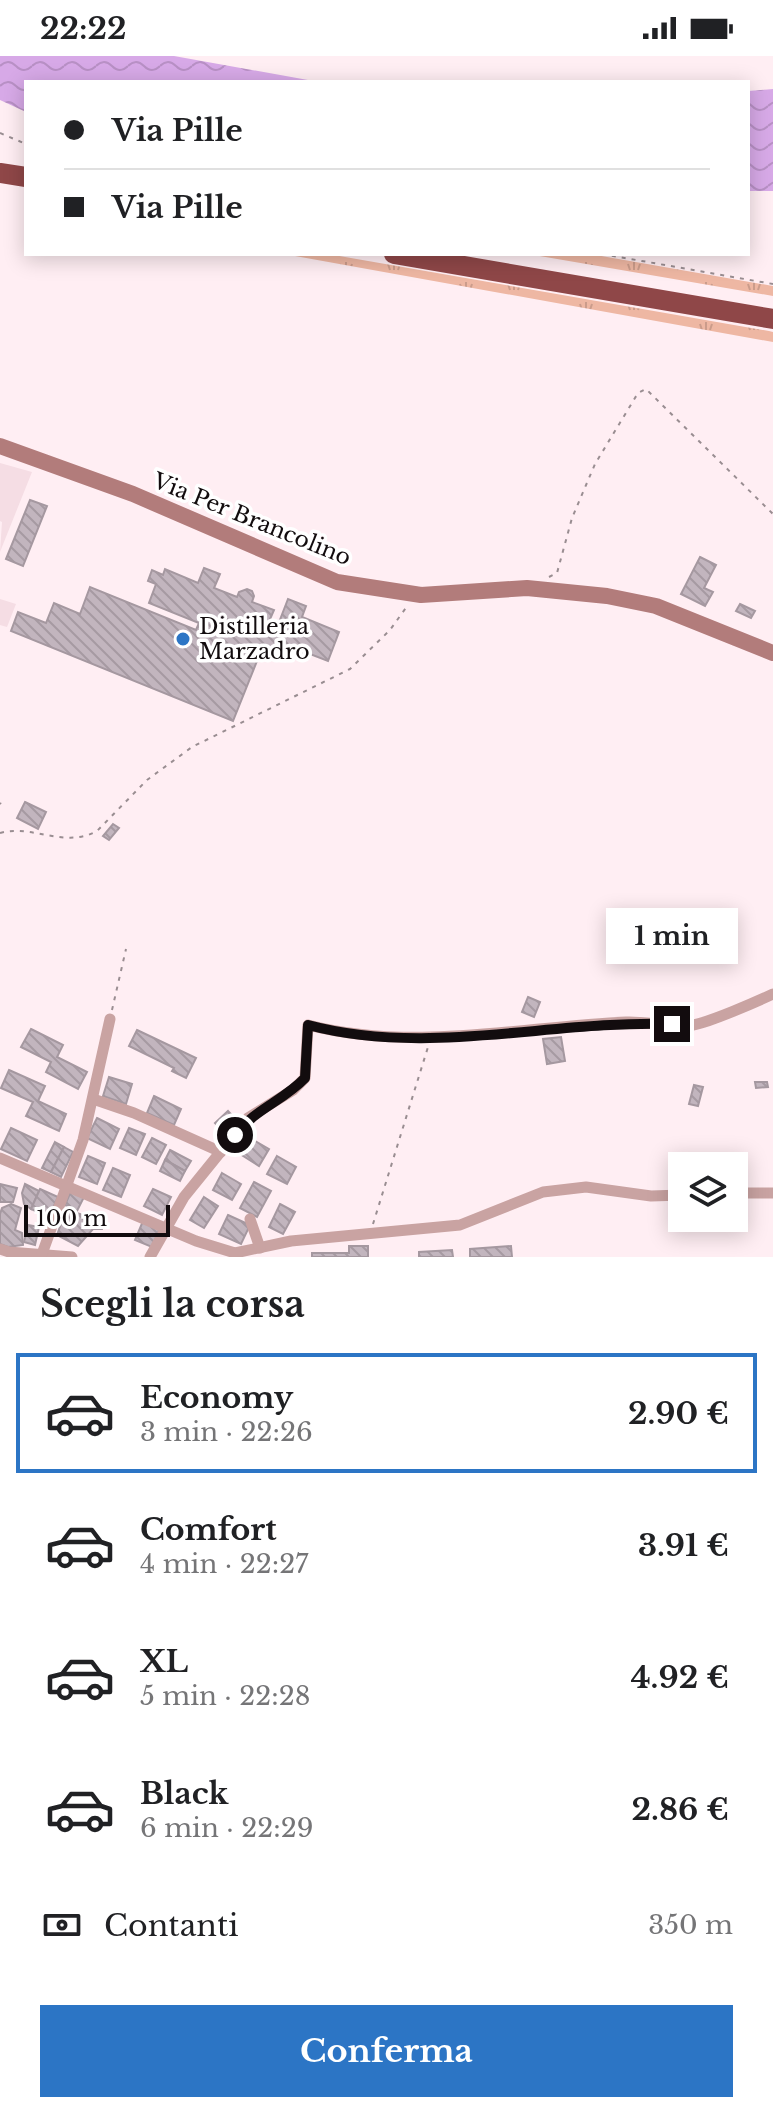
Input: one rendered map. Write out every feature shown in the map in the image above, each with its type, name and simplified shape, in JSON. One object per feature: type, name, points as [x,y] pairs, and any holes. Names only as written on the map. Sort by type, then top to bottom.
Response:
[{"type":"highway","points":[[0,173],[24,177]]},
{"type":"highway","points":[[0,185],[24,189]]},
{"type":"highway","points":[[406,256],[773,319]]},
{"type":"highway","points":[[481,256],[773,306]]},
{"type":"main road","name":"Via Per Brancolino","points":[[0,446],[133,494],[337,582],[413,594],[527,588],[607,596],[656,606],[773,653]]},
{"type":"street","points":[[150,1257],[184,1197],[248,1118],[293,1090],[305,1078],[308,1025],[345,1034],[431,1038],[628,1022],[693,1025],[773,994]]},
{"type":"street","points":[[42,1254],[68,1185],[93,1099],[110,1019]]},
{"type":"street","points":[[93,1099],[134,1113],[221,1152]]},
{"type":"street","points":[[0,1158],[42,1178],[68,1185],[235,1253],[291,1241],[460,1225],[543,1192],[586,1187],[668,1195]]},
{"type":"street","points":[[748,1193],[773,1193]]},
{"type":"street","points":[[250,1219],[260,1248]]},
{"type":"street","points":[[0,1249],[72,1257]]},
{"type":"path","points":[[0,133],[24,143]]},
{"type":"path","points":[[613,256],[773,284]]},
{"type":"path","points":[[527,588],[557,573],[572,518],[595,464],[638,393],[646,389],[773,514]]},
{"type":"path","points":[[0,833],[32,832],[56,838],[83,839],[97,831],[167,763],[192,747],[350,669],[390,630],[413,594]]},
{"type":"path","points":[[110,1019],[126,949]]},
{"type":"path","points":[[370,1233],[431,1038]]},
{"type":"shaded area","points":[[0,463],[32,472],[0,552],[2,522]]},
{"type":"shaded area","points":[[0,599],[16,604],[7,627],[0,625]]},
{"type":"green space","points":[[295,256],[339,256],[769,331],[773,332],[773,342]]},
{"type":"green space","points":[[540,256],[601,256],[773,286],[773,296]]},
{"type":"water","points":[[0,56],[174,56],[308,80],[24,80],[24,111],[0,100]]},
{"type":"water","points":[[773,89],[773,191],[750,191],[750,91]]},
{"type":"building","points":[[30,500],[47,506],[23,566],[6,559]]},
{"type":"building","points":[[700,557],[716,565],[704,588],[713,592],[705,606],[681,594]]},
{"type":"building","name":"Distilleria Marzadro","points":[[204,568],[220,574],[214,588],[237,597],[239,592],[252,591],[252,602],[274,610],[267,626],[276,630],[288,599],[306,606],[302,617],[339,632],[328,661],[305,652],[303,657],[287,650],[285,655],[263,646],[233,721],[11,631],[18,612],[46,623],[54,603],[80,614],[90,587],[196,630],[199,623],[149,603],[156,584],[148,581],[152,570],[163,575],[165,569],[198,583]]},
{"type":"building","points":[[740,604],[755,611],[751,618],[736,611]]},
{"type":"building","points":[[25,802],[46,812],[38,829],[17,818]]},
{"type":"building","points":[[113,824],[119,828],[109,840],[103,836]]},
{"type":"building","points":[[528,997],[540,1002],[534,1017],[522,1012]]},
{"type":"building","points":[[31,1029],[63,1045],[57,1057],[87,1072],[78,1089],[46,1072],[51,1062],[21,1047]]},
{"type":"building","points":[[137,1030],[196,1058],[186,1078],[172,1071],[174,1068],[129,1046]]},
{"type":"building","points":[[561,1037],[565,1061],[547,1064],[543,1039]]},
{"type":"building","points":[[9,1070],[45,1086],[38,1101],[66,1114],[59,1131],[26,1116],[33,1102],[1,1088]]},
{"type":"building","points":[[109,1077],[132,1084],[126,1104],[103,1096]]},
{"type":"building","points":[[755,1082],[767,1082],[768,1087],[756,1088]]},
{"type":"building","points":[[694,1085],[703,1087],[698,1106],[689,1104]]},
{"type":"building","points":[[154,1096],[181,1109],[174,1125],[147,1113]]},
{"type":"building","points":[[228,1111],[239,1123],[226,1135],[215,1123]]},
{"type":"building","points":[[97,1118],[119,1129],[110,1149],[87,1138]]},
{"type":"building","points":[[11,1128],[37,1140],[27,1161],[1,1149]]},
{"type":"building","points":[[129,1128],[145,1134],[136,1155],[120,1148]]},
{"type":"building","points":[[152,1138],[166,1145],[156,1164],[142,1157]]},
{"type":"building","points":[[250,1138],[269,1149],[259,1166],[240,1154]]},
{"type":"building","points":[[55,1142],[64,1147],[51,1172],[42,1168]]},
{"type":"building","points":[[64,1147],[73,1152],[61,1177],[51,1172]]},
{"type":"building","points":[[170,1150],[191,1161],[185,1171],[165,1160]]},
{"type":"building","points":[[88,1156],[105,1163],[97,1184],[79,1177]]},
{"type":"building","points":[[277,1156],[296,1167],[287,1184],[267,1174]]},
{"type":"building","points":[[165,1160],[185,1171],[180,1181],[160,1171]]},
{"type":"building","points":[[113,1168],[130,1175],[121,1197],[103,1190]]},
{"type":"building","points":[[222,1173],[241,1184],[232,1200],[213,1190]]},
{"type":"building","points":[[254,1182],[271,1191],[257,1217],[240,1208]]},
{"type":"building","points":[[0,1184],[17,1188],[13,1202],[0,1202]]},
{"type":"building","points":[[25,1184],[39,1191],[31,1209],[24,1204],[22,1193]]},
{"type":"building","points":[[40,1189],[58,1197],[49,1217],[31,1209]]},
{"type":"building","points":[[153,1189],[171,1197],[162,1215],[144,1206]]},
{"type":"building","points":[[71,1191],[84,1197],[77,1211],[65,1205]]},
{"type":"building","points":[[204,1197],[218,1206],[204,1228],[190,1220]]},
{"type":"building","points":[[11,1204],[21,1208],[15,1230],[22,1233],[23,1245],[8,1247],[0,1244],[0,1214],[2,1208]]},
{"type":"building","points":[[280,1204],[295,1212],[283,1234],[269,1227]]},
{"type":"building","points":[[66,1210],[104,1221],[102,1229],[93,1229],[78,1246],[57,1235]]},
{"type":"building","points":[[228,1215],[250,1225],[241,1244],[219,1234]]},
{"type":"building","points":[[143,1221],[160,1228],[152,1247],[135,1240]]},
{"type":"building","points":[[28,1225],[39,1227],[35,1245],[24,1242]]},
{"type":"building","points":[[349,1246],[368,1246],[368,1257],[312,1257],[312,1253],[349,1253]]},
{"type":"building","points":[[511,1246],[512,1257],[470,1257],[470,1249]]},
{"type":"building","points":[[452,1250],[453,1257],[419,1257],[419,1252]]},
{"type":"place","name":"Distilleria Marzadro","points":[[183,639]]},
{"type":"route","points":[[235,1135],[248,1118],[293,1090],[305,1078],[308,1025],[345,1034],[414,1039],[628,1022],[672,1024]]}]
